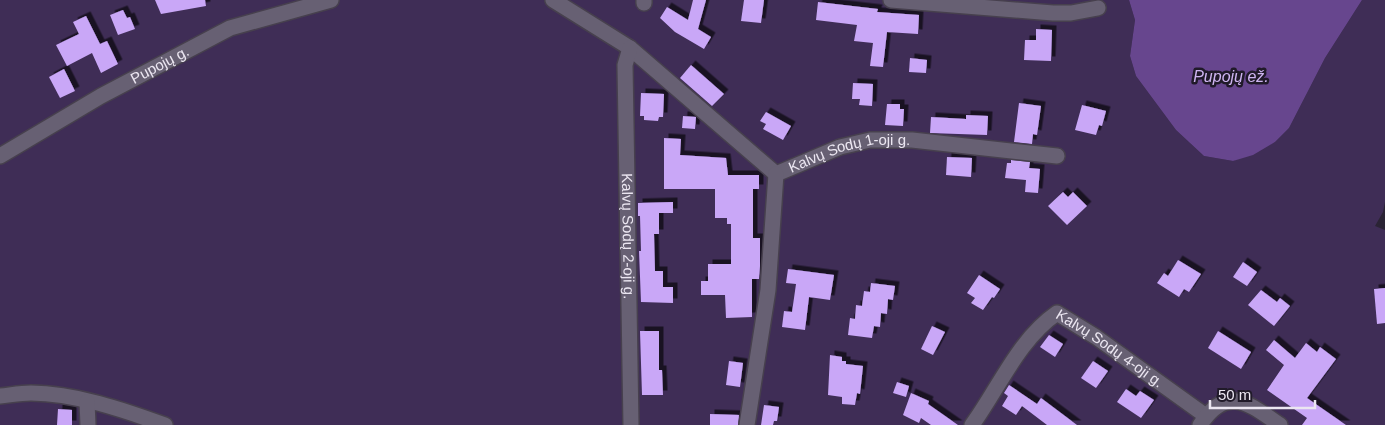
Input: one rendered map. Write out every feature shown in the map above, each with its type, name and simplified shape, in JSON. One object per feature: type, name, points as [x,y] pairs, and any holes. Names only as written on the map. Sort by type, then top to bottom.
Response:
[{"type":"street","name":"Pupojų g.","points":[[1,152],[101,96],[230,28],[331,0]]},
{"type":"street","name":"Kalvų Sodų 1-oji g.","points":[[553,0],[630,48],[776,174],[840,147],[870,140],[912,140],[1057,156]]},
{"type":"street","points":[[891,0],[1053,13],[1071,13],[1098,8]]},
{"type":"street","name":"Kalvų Sodų 2-oji g.","points":[[630,48],[625,65],[632,425]]},
{"type":"street","points":[[747,425],[768,290],[776,174]]},
{"type":"street","name":"Kalvų Sodų 4-oji g.","points":[[972,425],[1026,343],[1044,322],[1057,313],[1096,337],[1203,421],[1213,408],[1224,401],[1239,400],[1250,404],[1280,425]]},
{"type":"street","points":[[0,396],[31,393],[87,402],[120,409],[165,425]]},
{"type":"street","points":[[87,402],[88,425]]},
{"type":"shaded area","points":[[0,0],[1129,0],[1135,20],[1130,56],[1136,76],[1176,130],[1204,156],[1233,161],[1275,142],[1289,128],[1325,58],[1362,0],[1385,0],[1385,202],[1383,212],[1375,226],[1385,230],[1385,425],[0,425]]},
{"type":"water","name":"Pupojų ež.","points":[[1129,0],[1362,0],[1325,58],[1289,128],[1275,142],[1253,155],[1233,161],[1204,156],[1176,130],[1136,76],[1130,56],[1135,20]]},
{"type":"building","points":[[155,0],[205,0],[206,6],[161,14]]},
{"type":"building","points":[[693,0],[706,0],[698,29],[711,37],[704,49],[675,32],[660,18],[667,7],[688,20]]},
{"type":"building","points":[[744,0],[764,0],[761,23],[741,21]]},
{"type":"building","points":[[818,2],[878,9],[877,12],[919,15],[918,34],[887,32],[883,67],[870,66],[873,43],[854,41],[857,25],[816,20]]},
{"type":"building","points":[[123,10],[127,18],[130,17],[135,29],[118,35],[110,15]]},
{"type":"building","points":[[86,16],[100,44],[107,41],[118,64],[101,73],[92,53],[67,66],[56,45],[79,34],[73,22]]},
{"type":"building","points":[[1036,29],[1052,30],[1051,61],[1024,60],[1025,40],[1036,40]]},
{"type":"building","points":[[910,58],[927,60],[926,73],[909,72]]},
{"type":"building","points":[[691,65],[724,94],[712,106],[680,78]]},
{"type":"building","points":[[64,69],[75,91],[60,98],[49,77]]},
{"type":"building","points":[[853,83],[873,84],[872,106],[859,105],[860,99],[852,99]]},
{"type":"building","points":[[641,93],[664,94],[663,117],[659,117],[658,121],[644,120],[644,116],[640,116]]},
{"type":"building","points":[[1019,103],[1041,106],[1037,135],[1033,134],[1032,144],[1014,142]]},
{"type":"building","points":[[887,104],[900,104],[900,109],[904,109],[903,126],[885,125]]},
{"type":"building","points":[[1082,105],[1106,111],[1102,126],[1099,125],[1096,135],[1075,130]]},
{"type":"building","points":[[766,112],[791,126],[783,140],[763,129],[766,124],[760,121]]},
{"type":"building","points":[[966,115],[988,116],[987,135],[930,133],[931,117],[966,119]]},
{"type":"building","points":[[683,116],[696,117],[695,129],[682,128]]},
{"type":"building","points":[[664,138],[681,139],[680,155],[726,158],[728,175],[759,175],[759,189],[753,189],[753,238],[760,238],[760,266],[759,279],[752,279],[752,317],[726,318],[725,295],[701,295],[701,281],[708,281],[708,264],[731,264],[731,224],[727,224],[727,218],[715,218],[715,189],[664,189]]},
{"type":"building","points":[[947,157],[972,158],[971,177],[946,175]]},
{"type":"building","points":[[1011,160],[1030,162],[1029,168],[1040,169],[1038,193],[1025,192],[1026,180],[1005,178],[1007,163],[1011,163]]},
{"type":"building","points":[[1063,192],[1068,197],[1073,192],[1087,206],[1067,225],[1048,206]]},
{"type":"building","points":[[673,202],[673,213],[659,213],[659,234],[654,234],[655,271],[663,271],[663,287],[673,287],[673,303],[641,302],[640,216],[638,216],[638,203]]},
{"type":"building","points":[[1178,260],[1201,274],[1189,292],[1184,289],[1179,297],[1157,283],[1164,273],[1168,276]]},
{"type":"building","points":[[1243,262],[1257,272],[1247,286],[1233,277]]},
{"type":"building","points":[[788,269],[834,275],[830,300],[809,297],[805,330],[782,327],[784,311],[792,312],[796,284],[786,283]]},
{"type":"building","points":[[979,275],[1000,289],[983,310],[971,303],[975,298],[967,293]]},
{"type":"building","points":[[871,283],[895,286],[893,300],[888,299],[887,314],[881,313],[880,327],[874,326],[872,338],[848,335],[850,318],[855,319],[856,305],[862,306],[864,291],[870,292]]},
{"type":"building","points":[[1385,288],[1385,323],[1377,324],[1374,289]]},
{"type":"building","points":[[1261,290],[1277,302],[1280,298],[1290,306],[1274,326],[1248,305]]},
{"type":"building","points":[[932,326],[945,332],[933,355],[921,349]]},
{"type":"building","points":[[640,331],[659,331],[659,370],[662,370],[663,395],[642,395]]},
{"type":"building","points":[[1218,331],[1251,352],[1241,369],[1208,348]]},
{"type":"building","points":[[1049,335],[1063,344],[1055,357],[1040,347]]},
{"type":"building","points":[[1274,340],[1295,358],[1306,343],[1317,352],[1320,347],[1336,359],[1307,398],[1346,425],[1302,425],[1307,418],[1267,390],[1284,365],[1266,350]]},
{"type":"building","points":[[830,355],[842,357],[842,361],[846,361],[846,364],[863,366],[860,394],[857,393],[855,405],[842,404],[842,397],[828,395]]},
{"type":"building","points":[[729,361],[743,363],[740,387],[726,385]]},
{"type":"building","points":[[1093,361],[1108,371],[1096,388],[1081,378]]},
{"type":"building","points":[[897,382],[909,386],[906,397],[893,393]]},
{"type":"building","points":[[1009,385],[1037,404],[1041,398],[1077,425],[1047,425],[1022,406],[1016,415],[1002,406],[1008,396],[1004,393]]},
{"type":"building","points":[[1126,389],[1136,396],[1140,391],[1154,400],[1141,418],[1117,402]]},
{"type":"building","points":[[911,393],[929,401],[928,404],[958,425],[931,425],[921,418],[919,423],[903,415]]},
{"type":"building","points":[[764,405],[779,407],[777,421],[774,421],[773,425],[761,425]]},
{"type":"building","points":[[58,409],[72,410],[72,425],[57,425]]},
{"type":"building","points":[[710,414],[739,415],[738,425],[710,425]]}]
